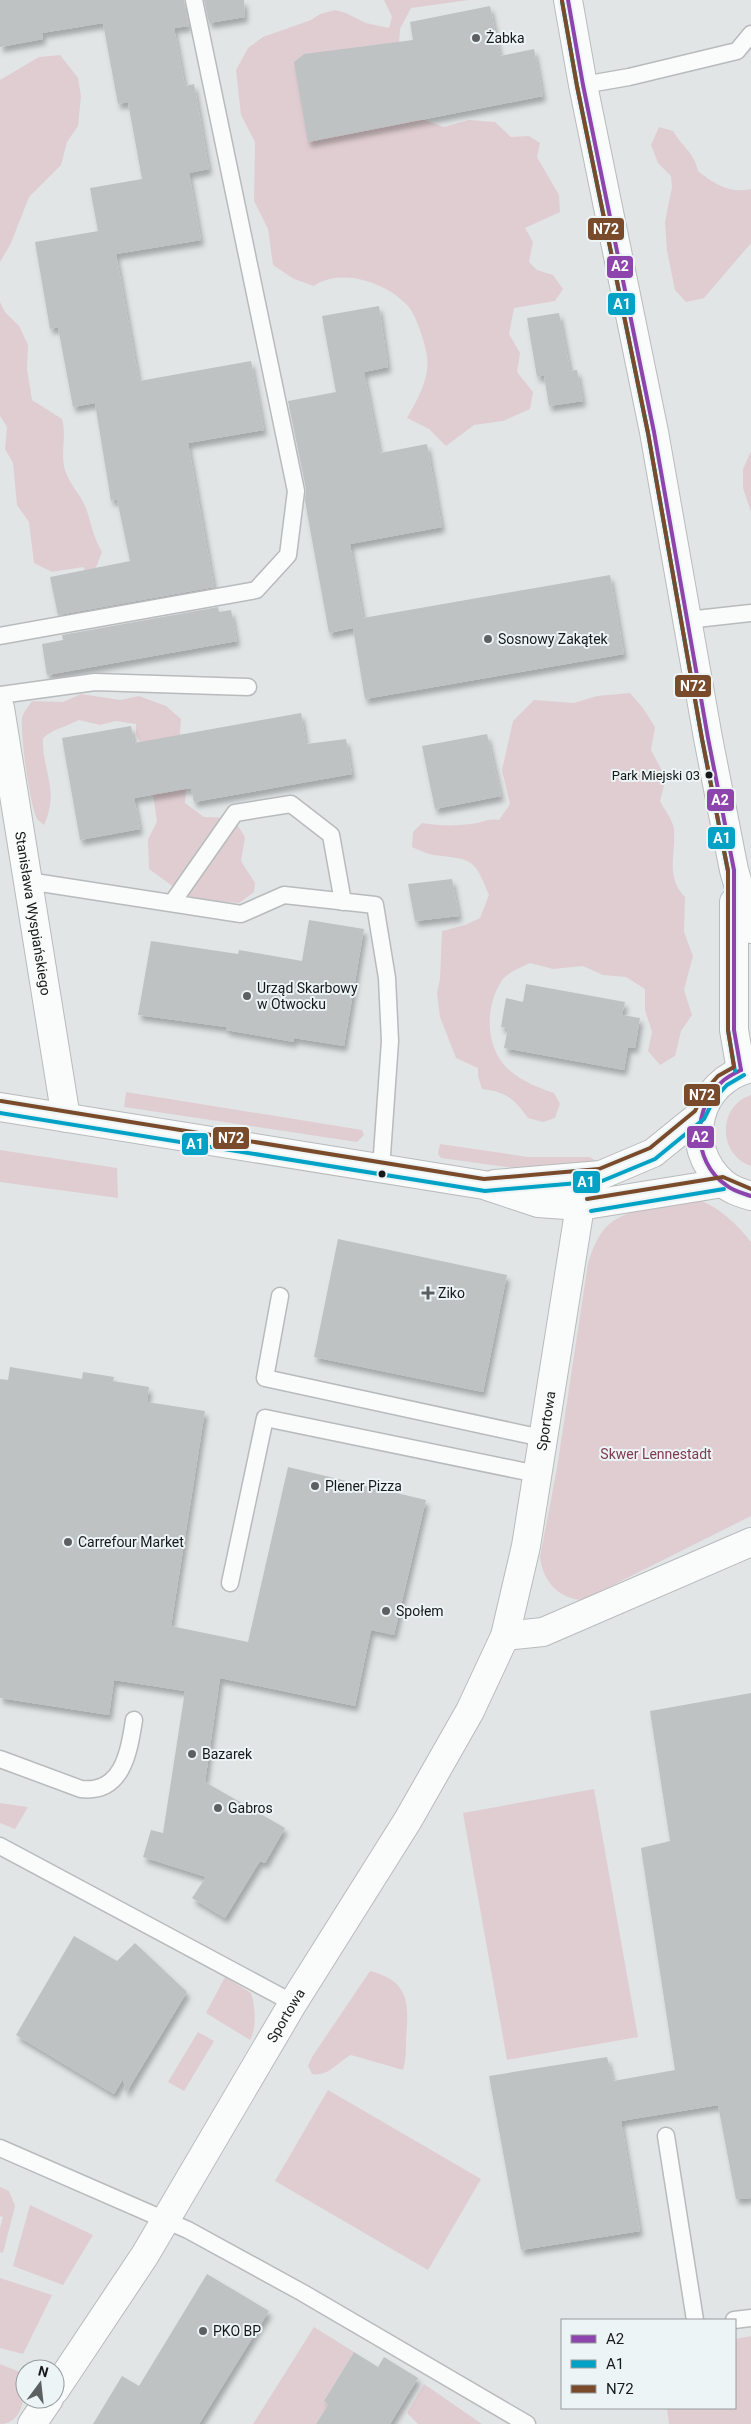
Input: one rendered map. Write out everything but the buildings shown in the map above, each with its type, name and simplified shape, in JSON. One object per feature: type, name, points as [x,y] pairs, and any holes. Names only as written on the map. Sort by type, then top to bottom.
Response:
[{"type":"street","points":[[568,0],[583,85],[654,432],[734,870],[751,929]]},
{"type":"street","name":"Stanisława Wyspiańskiego","points":[[0,708],[66,1118]]},
{"type":"street","points":[[734,870],[734,1030],[746,1069],[718,1086],[709,1096],[700,1115],[699,1140],[707,1164],[723,1183],[751,1196]]},
{"type":"street","points":[[0,1107],[484,1185],[538,1203],[580,1206],[723,1183]]},
{"type":"street","points":[[484,1185],[601,1175],[653,1152],[700,1115]]},
{"type":"street","name":"Sportowa","points":[[65,2375],[145,2255],[293,2003],[408,1820],[470,1711],[505,1636],[523,1565],[580,1206]]},
{"type":"street","points":[[505,1636],[543,1632],[751,1542]]},
{"type":"street","points":[[32,2424],[42,2409]]},
{"type":"lane","points":[[0,636],[256,590],[288,555],[296,491],[194,0]]},
{"type":"lane","points":[[583,85],[629,78],[736,51],[751,34]]},
{"type":"lane","points":[[687,620],[751,613]]},
{"type":"lane","points":[[0,695],[95,682],[248,687]]},
{"type":"lane","points":[[172,904],[234,813],[291,804],[332,835],[343,902]]},
{"type":"lane","points":[[28,881],[241,914],[284,896],[375,905],[387,978],[390,1041],[381,1169]]},
{"type":"lane","points":[[280,1296],[265,1378],[542,1438]]},
{"type":"lane","points":[[230,1584],[265,1418],[537,1474]]},
{"type":"lane","points":[[0,1759],[76,1788],[95,1790],[107,1784],[124,1763],[129,1750],[134,1720]]},
{"type":"lane","points":[[0,1846],[293,2003]]},
{"type":"lane","points":[[666,2136],[695,2319]]},
{"type":"lane","points":[[0,2148],[188,2230],[295,2289],[527,2424]]},
{"type":"lane","points":[[736,2320],[751,2318]]},
{"type":"green space","points":[[384,0],[469,0],[411,8],[400,29],[399,44],[419,118],[444,127],[469,120],[495,122],[511,137],[529,136],[540,143],[537,157],[559,195],[560,212],[525,228],[533,242],[529,262],[537,270],[553,275],[563,289],[555,301],[514,308],[509,334],[520,353],[517,372],[533,392],[530,409],[503,421],[474,425],[446,446],[429,429],[407,418],[422,389],[427,373],[423,338],[408,306],[388,290],[364,280],[338,278],[325,280],[314,286],[294,279],[273,265],[268,229],[254,201],[255,142],[241,115],[236,70],[248,48],[263,37],[311,20],[320,14],[335,10],[366,23],[389,28],[392,17]]},
{"type":"green space","points":[[60,55],[78,78],[81,96],[78,126],[67,142],[61,165],[29,197],[11,243],[0,262],[0,80],[39,57]]},
{"type":"green space","points":[[659,127],[673,131],[691,154],[698,171],[710,180],[729,189],[751,189],[751,243],[704,298],[686,302],[675,290],[667,251],[665,222],[672,187],[671,176],[658,163],[651,145]]},
{"type":"green space","points":[[0,302],[5,312],[19,326],[28,345],[27,369],[32,400],[62,419],[65,470],[86,508],[94,535],[102,552],[91,580],[83,567],[52,572],[34,563],[29,522],[17,505],[13,463],[5,449],[7,427],[0,416]]},
{"type":"green space","points":[[751,451],[751,512],[743,488],[743,469]]},
{"type":"green space","points":[[630,693],[643,708],[655,727],[651,750],[666,778],[660,801],[674,829],[673,873],[679,889],[685,897],[684,932],[693,956],[684,990],[692,1015],[681,1031],[675,1056],[660,1065],[648,1051],[652,1032],[645,1010],[645,989],[626,977],[603,975],[583,966],[553,969],[530,963],[510,973],[501,982],[492,1003],[490,1014],[491,1038],[500,1059],[512,1073],[535,1086],[554,1093],[560,1104],[555,1118],[543,1122],[528,1118],[514,1101],[504,1094],[482,1089],[478,1068],[456,1058],[440,1017],[437,993],[440,979],[442,931],[465,925],[480,918],[489,895],[475,867],[464,860],[423,852],[412,847],[413,832],[422,823],[453,825],[499,820],[510,804],[502,770],[513,721],[534,700],[574,703],[597,696]]},
{"type":"green space","points":[[81,694],[120,700],[139,696],[166,706],[181,719],[179,748],[186,784],[185,803],[204,817],[233,818],[245,837],[241,861],[255,883],[254,892],[239,903],[204,900],[185,895],[149,869],[148,839],[157,822],[148,759],[136,734],[136,724],[116,721],[100,725],[79,720],[43,738],[50,801],[49,812],[44,825],[38,820],[32,802],[26,770],[22,718],[32,701],[63,702]]},
{"type":"green space","points":[[126,1092],[362,1130],[364,1135],[357,1142],[124,1107]]},
{"type":"green space","points":[[751,1095],[751,1166],[740,1160],[732,1152],[726,1130],[727,1119],[732,1109],[740,1101]]},
{"type":"green space","points":[[440,1144],[528,1157],[590,1157],[599,1163],[542,1170],[514,1168],[441,1158],[438,1154]]},
{"type":"green space","points":[[0,1150],[117,1168],[118,1198],[0,1182]]},
{"type":"green space","name":"Skwer Lennestadt","points":[[698,1199],[728,1217],[751,1242],[751,1516],[583,1600],[574,1599],[554,1588],[545,1574],[540,1557],[557,1468],[588,1263],[599,1236],[613,1221],[648,1207]]},
{"type":"green space","points":[[594,1789],[638,2037],[507,2060],[463,1813]]},
{"type":"green space","points":[[0,1803],[28,1807],[15,1829],[0,1823]]},
{"type":"green space","points":[[370,1971],[383,1975],[393,1981],[400,1988],[404,1996],[407,2015],[406,2055],[403,2070],[351,2055],[328,2071],[312,2074],[308,2066],[312,2057]]},
{"type":"green space","points":[[225,1977],[251,1993],[255,2017],[254,2029],[250,2040],[206,2013]]},
{"type":"green space","points":[[198,2032],[214,2041],[184,2091],[168,2082]]},
{"type":"green space","points":[[328,2090],[481,2179],[428,2270],[275,2181]]},
{"type":"green space","points":[[0,2187],[9,2191],[15,2206],[3,2253],[0,2252],[0,2228],[3,2217],[0,2216]]},
{"type":"green space","points":[[30,2205],[93,2235],[63,2285],[13,2266]]},
{"type":"green space","points":[[0,2278],[52,2295],[23,2354],[0,2348]]},
{"type":"green space","points":[[314,2327],[354,2352],[324,2401],[328,2405],[316,2424],[253,2424]]},
{"type":"green space","points":[[751,2336],[751,2424],[669,2424],[667,2409],[736,2409],[736,2339]]},
{"type":"green space","points":[[0,2364],[15,2370],[15,2409],[20,2409],[14,2419],[8,2423],[0,2424]]},
{"type":"green space","points":[[424,2384],[482,2424],[418,2424],[407,2413]]},
{"type":"transit line","name":"A2","points":[[568,0],[583,85],[654,432],[708,738],[734,870],[734,1030],[741,1070]]},
{"type":"transit line","name":"A1","points":[[562,1],[577,86],[648,433],[702,739],[728,871],[728,1030],[735,1071]]},
{"type":"transit line","name":"N72","points":[[1,1101],[484,1179],[599,1169],[650,1148],[695,1111],[704,1092],[718,1076],[734,1067],[728,1030],[728,871],[702,739],[648,433],[577,86],[562,1]]},
{"type":"transit line","name":"A2","points":[[741,1070],[724,1080],[713,1091],[701,1118],[700,1133],[706,1162],[715,1175],[732,1189],[751,1196]]},
{"type":"transit line","name":"A1","points":[[0,1113],[485,1191],[602,1181],[655,1159],[704,1119],[714,1099],[727,1085],[744,1075]]},
{"type":"transit line","name":"N72","points":[[587,1199],[723,1177],[751,1189]]},
{"type":"transit line","name":"A1","points":[[591,1211],[724,1189]]},
{"type":"place","name":"Żabka","points":[[476,38]]},
{"type":"place","name":"Sosnowy Zakątek","points":[[488,639]]},
{"type":"place","name":"Park Miejski 03","points":[[709,775]]},
{"type":"place","name":"Urząd Skarbowy w Otwocku","points":[[247,996]]},
{"type":"place","name":"Ziko","points":[[428,1293]]},
{"type":"place","name":"Plener Pizza","points":[[315,1486]]},
{"type":"place","name":"Carrefour Market","points":[[68,1542]]},
{"type":"place","name":"Społem","points":[[386,1611]]},
{"type":"place","name":"Bazarek","points":[[192,1754]]},
{"type":"place","name":"Gabros","points":[[218,1808]]},
{"type":"place","name":"PKO BP","points":[[203,2331]]}]
